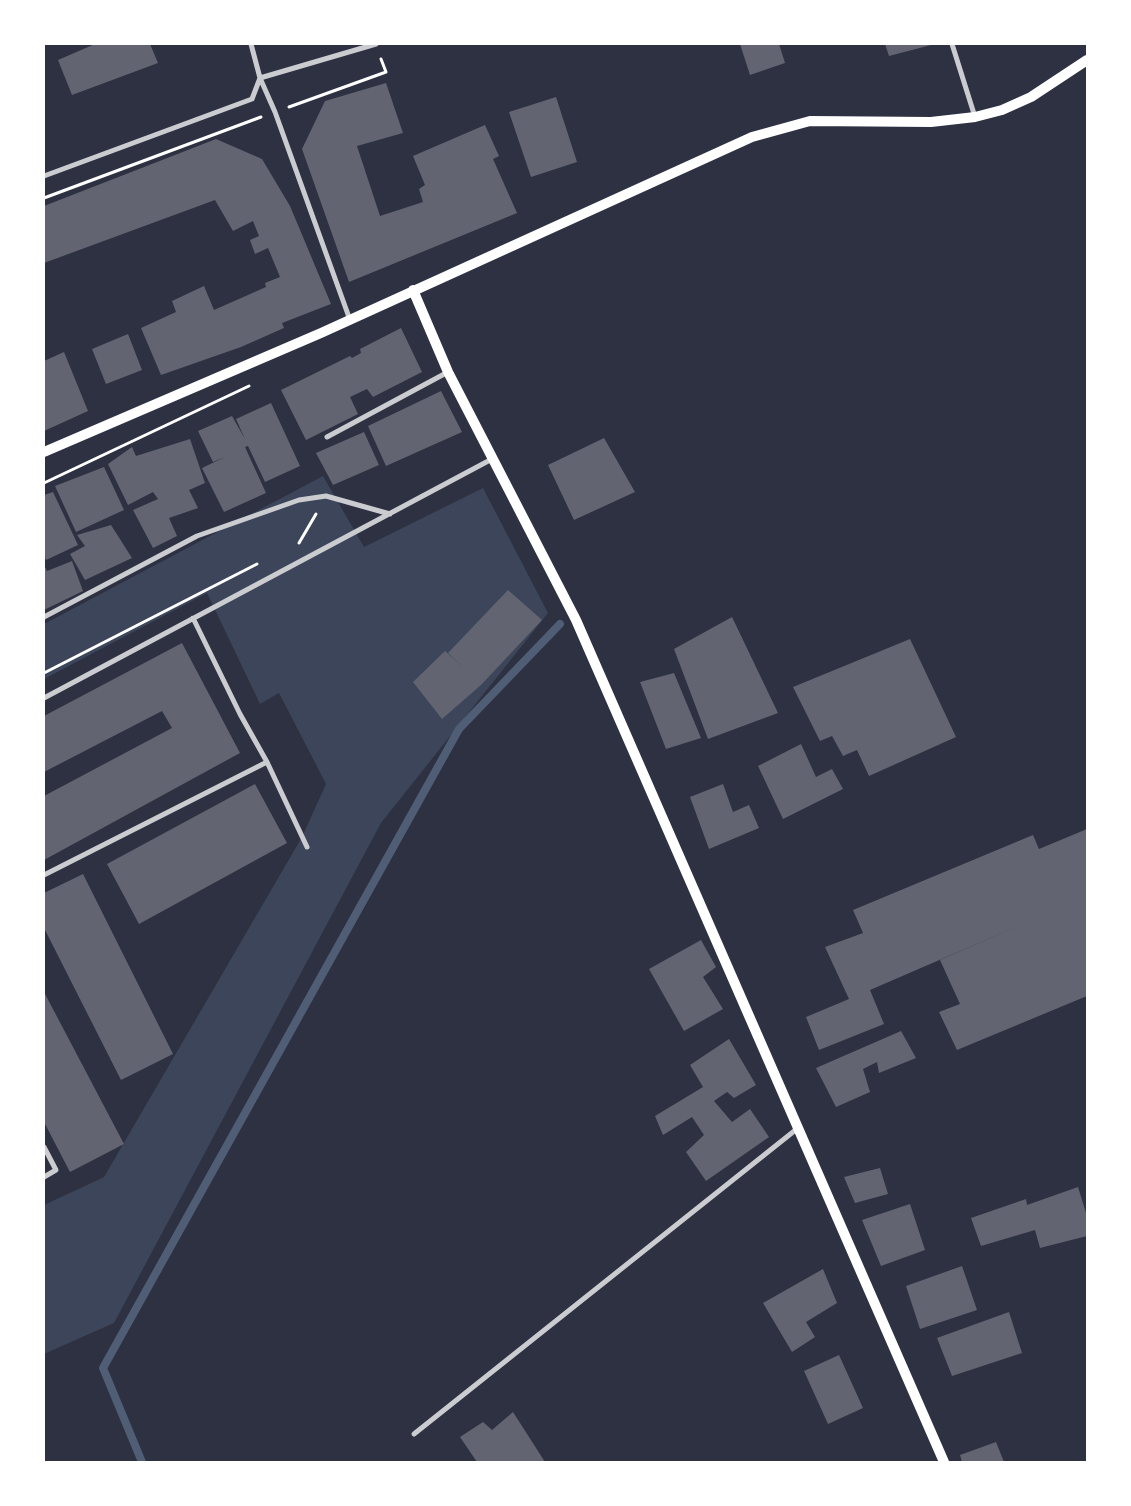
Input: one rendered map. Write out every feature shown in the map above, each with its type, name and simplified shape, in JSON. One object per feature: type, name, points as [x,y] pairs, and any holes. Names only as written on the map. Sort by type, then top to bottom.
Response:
[{"type":"main road","points":[[44,452],[350,320],[722,150],[782,127],[810,121],[931,122],[975,117],[1002,110],[1031,97],[1087,60]]},
{"type":"main road","points":[[413,290],[448,372],[576,620],[944,1462]]},
{"type":"street","points":[[251,44],[260,78],[275,112],[350,320]]},
{"type":"street","points":[[260,78],[376,44]]},
{"type":"street","points":[[952,44],[975,117]]},
{"type":"street","points":[[44,176],[252,99],[260,78]]},
{"type":"street","points":[[328,437],[448,372]]},
{"type":"street","points":[[44,698],[492,458]]},
{"type":"street","points":[[44,617],[197,536],[299,500],[326,496],[390,514]]},
{"type":"street","points":[[194,618],[240,714],[267,762],[306,847]]},
{"type":"street","points":[[44,875],[267,762]]},
{"type":"street","points":[[414,1434],[798,1128]]},
{"type":"street","points":[[44,1147],[56,1170],[44,1177]]},
{"type":"path","points":[[264,126],[261,117],[386,72],[380,53]]},
{"type":"path","points":[[292,546],[301,542],[326,496]]},
{"type":"path","points":[[44,673],[265,560]]},
{"type":"shaded area","points":[[323,476],[364,547],[483,488],[548,613],[381,823],[114,1323],[44,1354],[44,1205],[104,1177],[302,837],[326,784],[279,693],[260,704],[207,593],[44,679],[44,624]]},
{"type":"building","points":[[95,44],[150,44],[158,63],[72,95],[58,60]]},
{"type":"building","points":[[740,44],[779,44],[785,63],[750,75]]},
{"type":"building","points":[[885,44],[935,44],[889,56]]},
{"type":"building","points":[[386,83],[403,133],[357,146],[380,216],[423,202],[419,189],[425,185],[413,156],[485,125],[499,156],[493,159],[517,213],[349,282],[302,149],[325,101]]},
{"type":"building","points":[[556,97],[577,162],[531,177],[509,112]]},
{"type":"building","points":[[216,139],[262,159],[290,206],[331,304],[282,323],[284,328],[241,347],[161,375],[141,328],[176,312],[172,301],[204,286],[214,310],[266,287],[265,283],[280,277],[268,248],[255,254],[250,240],[259,236],[253,221],[233,231],[215,200],[44,263],[44,206]]},
{"type":"building","points":[[401,328],[422,372],[373,397],[367,389],[350,397],[358,414],[306,440],[281,390],[350,356],[352,358],[361,353],[360,349]]},
{"type":"building","points":[[128,334],[142,370],[106,384],[92,349]]},
{"type":"building","points":[[64,352],[88,411],[44,431],[44,361]]},
{"type":"building","points":[[441,391],[462,432],[386,466],[368,426]]},
{"type":"building","points":[[271,403],[300,466],[265,482],[248,446],[245,447],[266,493],[224,512],[202,468],[225,457],[213,462],[198,431],[232,416],[245,439],[236,419]]},
{"type":"building","points":[[364,432],[379,465],[333,485],[316,453]]},
{"type":"building","points":[[604,438],[635,492],[574,520],[548,465]]},
{"type":"building","points":[[190,439],[205,483],[189,490],[198,508],[169,518],[177,536],[153,548],[133,510],[158,499],[153,492],[128,505],[108,464],[132,447],[136,456]]},
{"type":"building","points":[[104,467],[124,510],[76,532],[55,486]]},
{"type":"building","points":[[53,492],[78,545],[46,560],[44,556],[44,495]]},
{"type":"building","points":[[111,525],[132,558],[85,580],[70,554],[85,546],[77,535]]},
{"type":"building","points":[[72,561],[83,591],[44,610],[44,565],[47,571]]},
{"type":"building","points":[[508,590],[542,620],[481,685],[442,719],[413,682],[445,651],[464,668],[448,653]]},
{"type":"building","points":[[732,617],[778,713],[708,739],[674,649]]},
{"type":"building","points":[[910,639],[956,737],[869,776],[857,750],[843,756],[832,736],[820,741],[793,687]]},
{"type":"building","points":[[182,643],[240,753],[44,860],[44,796],[172,728],[162,711],[44,772],[44,716]]},
{"type":"building","points":[[674,673],[701,738],[666,749],[640,682]]},
{"type":"building","points":[[801,744],[816,777],[832,769],[843,789],[783,819],[758,766]]},
{"type":"building","points":[[255,784],[287,843],[139,924],[107,864]]},
{"type":"building","points":[[723,784],[733,812],[749,805],[759,828],[709,849],[690,797]]},
{"type":"building","points":[[1087,829],[1087,996],[957,1050],[939,1012],[960,1004],[940,960],[1025,923],[870,990],[884,1024],[819,1050],[806,1017],[849,999],[825,947],[863,933],[853,910],[1033,835],[1039,849]]},
{"type":"building","points":[[83,874],[173,1054],[121,1080],[44,928],[44,893]]},
{"type":"building","points":[[701,940],[716,967],[703,977],[723,1009],[684,1031],[649,969]]},
{"type":"building","points":[[44,992],[124,1144],[70,1172],[44,1122]]},
{"type":"building","points":[[901,1031],[916,1058],[879,1073],[877,1062],[863,1069],[870,1092],[836,1107],[816,1068]]},
{"type":"building","points":[[729,1039],[756,1085],[734,1098],[727,1092],[714,1101],[732,1122],[750,1109],[769,1137],[706,1181],[686,1152],[704,1135],[692,1117],[663,1135],[655,1116],[703,1087],[690,1065]]},
{"type":"building","points":[[880,1168],[888,1194],[855,1203],[844,1177]]},
{"type":"building","points":[[1078,1187],[1087,1216],[1087,1236],[1040,1248],[1035,1230],[981,1246],[971,1218],[1026,1199],[1027,1205]]},
{"type":"building","points":[[910,1204],[925,1250],[881,1266],[862,1220]]},
{"type":"building","points":[[962,1266],[977,1310],[920,1329],[906,1286]]},
{"type":"building","points":[[823,1269],[837,1303],[806,1322],[815,1337],[792,1352],[763,1303]]},
{"type":"building","points":[[1009,1312],[1022,1353],[952,1376],[937,1338]]},
{"type":"building","points":[[839,1355],[863,1408],[828,1424],[804,1371]]},
{"type":"building","points":[[513,1412],[545,1462],[477,1462],[460,1437],[483,1422],[492,1430]]},
{"type":"building","points":[[996,1442],[1004,1462],[962,1462],[960,1455]]},
{"type":"waterway","points":[[142,1462],[103,1368],[459,729],[560,624]]}]
